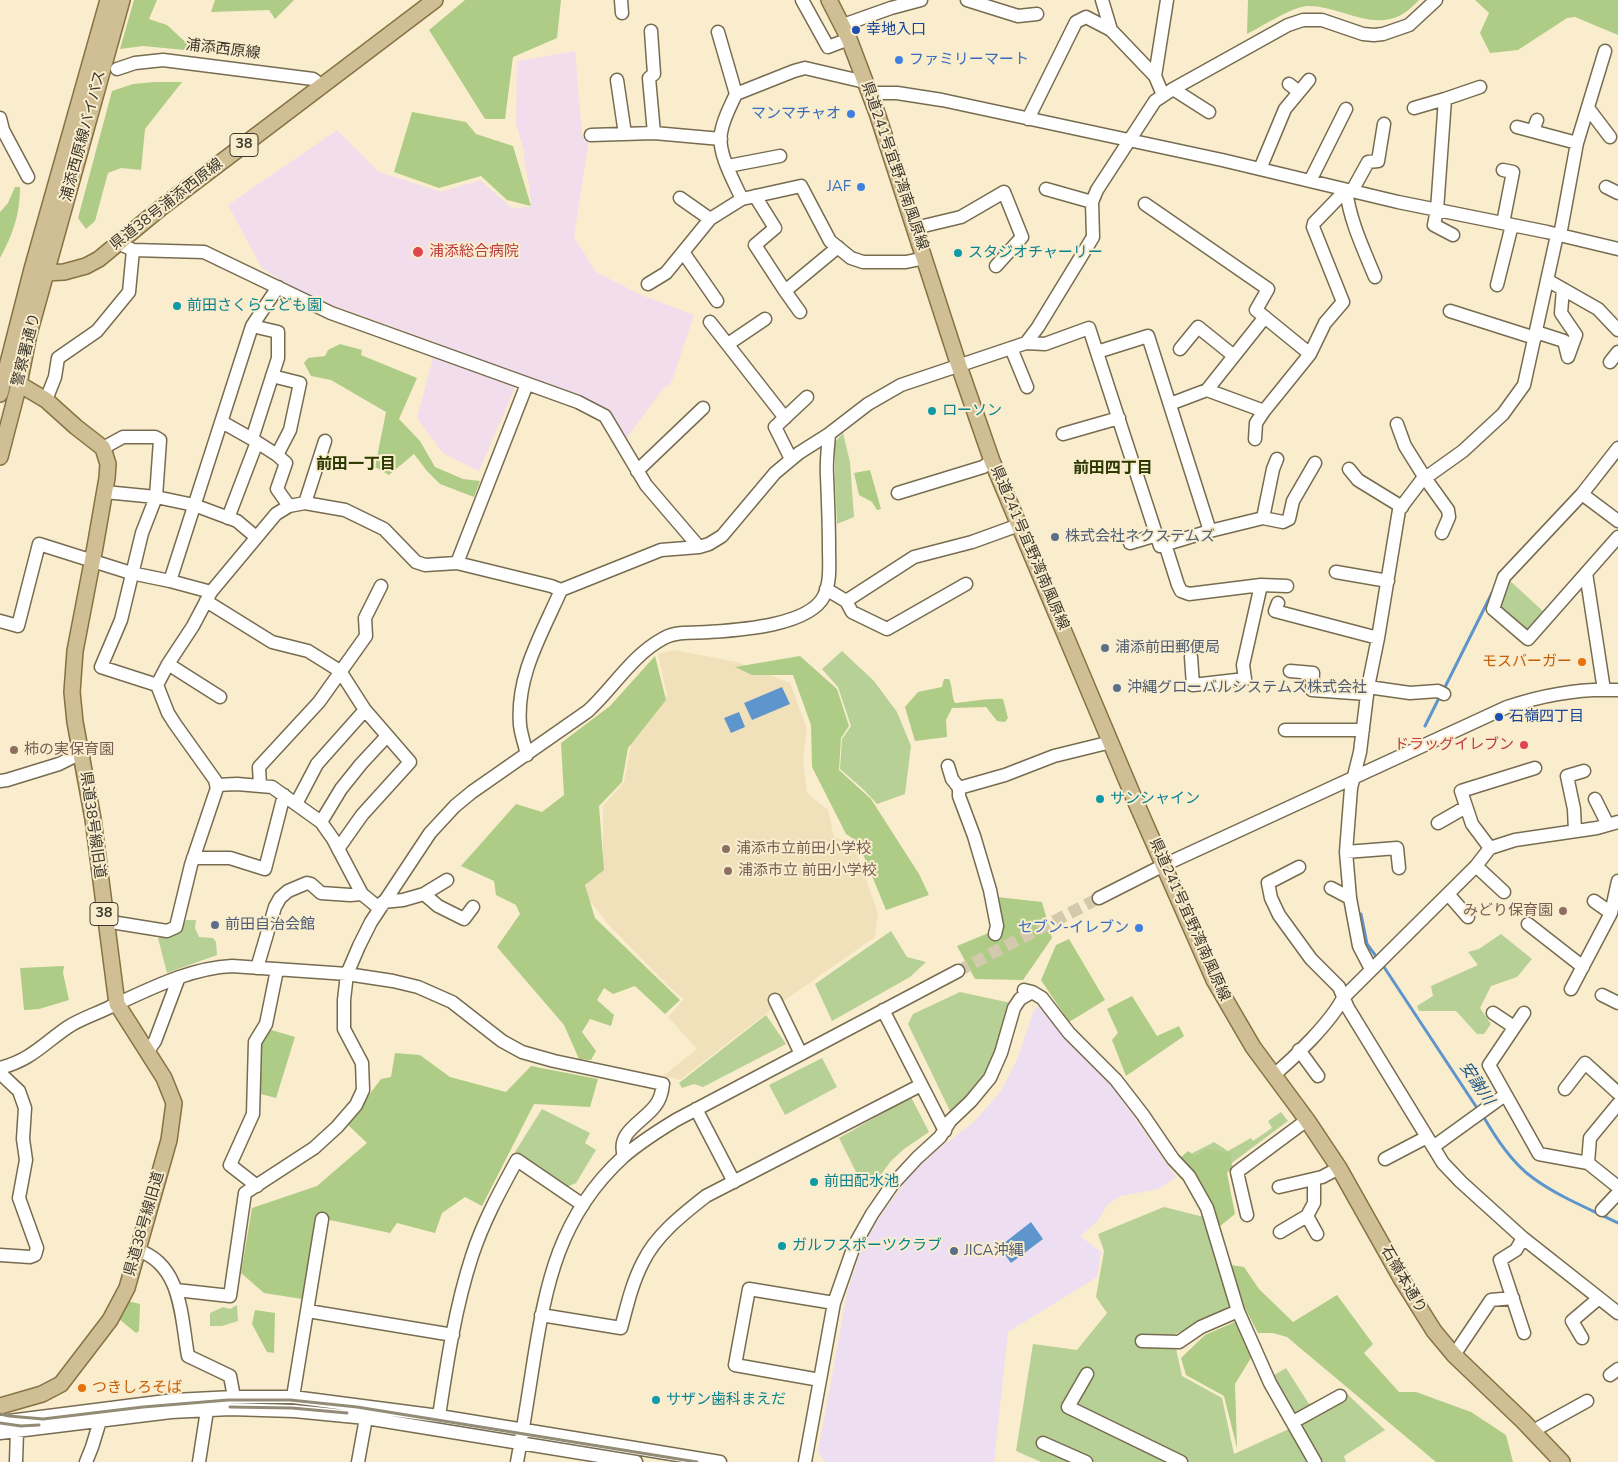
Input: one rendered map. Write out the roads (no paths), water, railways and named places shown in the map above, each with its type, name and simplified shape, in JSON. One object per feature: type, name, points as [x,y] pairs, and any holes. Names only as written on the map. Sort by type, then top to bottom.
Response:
[{"type":"main road","name":"浦添西原線バイパス","points":[[39,271],[108,0]]},
{"type":"main road","name":"浦添西原線バイパス","points":[[39,271],[122,0]]},
{"type":"main road","name":"県道38号浦添西原線","points":[[39,271],[64,272],[86,266],[99,259],[162,206],[434,0]]},
{"type":"main road","name":"県道241号宜野湾南風原線","points":[[829,0],[843,25],[868,87],[992,461],[1214,980],[1241,1029],[1274,1076]]},
{"type":"main road","name":"警察署通り","points":[[0,457],[19,384],[39,271]]},
{"type":"main road","name":"警察署通り","points":[[0,394],[39,271]]},
{"type":"main road","points":[[0,424],[41,282],[39,271]]},
{"type":"main road","points":[[19,384],[46,400],[103,448]]},
{"type":"main road","name":"県道38号線旧道","points":[[0,1406],[46,1392],[62,1384],[122,1301],[170,1140],[174,1112],[171,1094],[148,1051],[116,1004],[93,819],[75,722],[72,692],[75,651],[105,492],[108,464],[103,448]]},
{"type":"main road","name":"石嶺本通り","points":[[1274,1076],[1307,1120],[1339,1168],[1415,1301],[1434,1330],[1454,1354],[1523,1421],[1557,1460]]},
{"type":"street","points":[[621,0],[622,13]]},
{"type":"street","points":[[802,0],[828,47],[849,39]]},
{"type":"street","points":[[843,25],[891,8],[921,0]]},
{"type":"street","points":[[967,0],[1018,16],[1038,14]]},
{"type":"street","points":[[1102,0],[1111,30]]},
{"type":"street","points":[[1154,76],[1167,0]]},
{"type":"street","points":[[1026,343],[1038,327],[1093,237],[1092,202],[1097,190],[1155,101],[1288,25],[1304,20],[1322,20],[1362,34],[1383,34],[1409,25],[1436,0]]},
{"type":"street","points":[[1028,120],[1076,22],[1086,16],[1111,30],[1168,92],[1209,112]]},
{"type":"street","points":[[651,32],[654,74],[650,78],[654,133]]},
{"type":"street","points":[[718,32],[736,94]]},
{"type":"street","points":[[1377,964],[1359,946],[1350,898],[1346,852],[1351,788],[1359,758],[1367,690],[1378,638],[1399,510],[1425,478],[1463,451],[1503,414],[1524,386],[1557,236],[1560,230],[1577,143],[1605,51]]},
{"type":"street","name":"浦添西原線","points":[[117,69],[149,60],[178,60],[313,79],[322,86]]},
{"type":"street","points":[[742,199],[722,153],[720,135],[727,112],[736,94],[805,68],[897,94],[942,100],[1618,249]]},
{"type":"street","points":[[617,80],[625,134]]},
{"type":"street","points":[[1260,169],[1294,88],[1309,80]]},
{"type":"street","points":[[1414,108],[1480,87]]},
{"type":"street","points":[[1445,99],[1437,210],[1434,225],[1453,235]]},
{"type":"street","points":[[1588,108],[1610,137]]},
{"type":"street","points":[[1310,181],[1346,109]]},
{"type":"street","points":[[0,118],[3,130],[28,177]]},
{"type":"street","points":[[1255,439],[1256,424],[1310,354],[1325,323],[1343,302],[1313,227],[1314,223],[1349,190],[1368,162],[1378,161],[1384,124]]},
{"type":"street","points":[[1517,127],[1535,125],[1577,143]]},
{"type":"street","points":[[591,135],[654,133],[721,139]]},
{"type":"street","points":[[728,166],[780,156]]},
{"type":"street","points":[[1496,285],[1508,224],[1512,172]]},
{"type":"street","points":[[648,284],[666,273],[710,219],[742,199],[801,186],[830,240],[852,258],[863,262],[906,262],[925,258]]},
{"type":"street","points":[[1046,188],[1092,202]]},
{"type":"street","points":[[1349,190],[1348,207],[1353,225],[1375,277]]},
{"type":"street","points":[[914,228],[961,217],[1004,192],[1022,237],[996,266]]},
{"type":"street","points":[[755,196],[775,228],[755,245],[800,312]]},
{"type":"street","points":[[680,198],[710,219]]},
{"type":"street","points":[[1145,204],[1268,288],[1256,310],[1310,354]]},
{"type":"street","points":[[118,243],[133,250],[204,252],[331,313],[578,402],[605,416],[646,485],[699,547]]},
{"type":"street","points":[[785,291],[838,247]]},
{"type":"street","points":[[46,400],[55,377],[58,358],[97,331],[129,292],[133,250]]},
{"type":"street","points":[[683,252],[717,301]]},
{"type":"street","points":[[1547,280],[1598,309],[1618,330]]},
{"type":"street","points":[[170,580],[252,326],[278,287]]},
{"type":"street","points":[[1450,311],[1564,341],[1568,357],[1576,335],[1561,313],[1563,289]]},
{"type":"street","points":[[1170,404],[1207,390],[1265,317]]},
{"type":"street","points":[[728,344],[765,319]]},
{"type":"street","points":[[710,322],[785,418]]},
{"type":"street","points":[[228,518],[254,441],[278,358],[278,332],[252,326]]},
{"type":"street","points":[[1180,349],[1198,327],[1234,356]]},
{"type":"street","points":[[527,755],[520,725],[522,690],[528,662],[561,590],[661,550],[699,547],[709,544],[722,536],[775,473],[791,459],[829,434],[868,404],[901,385],[1026,343],[1045,344],[1089,328],[1161,540],[1181,590],[1189,594],[1261,585],[1287,586]]},
{"type":"street","points":[[1097,352],[1148,336],[1210,531]]},
{"type":"street","points":[[1011,348],[1027,387]]},
{"type":"street","points":[[272,376],[300,383],[290,430],[277,455]]},
{"type":"street","points":[[457,563],[527,384]]},
{"type":"street","points":[[1207,390],[1264,412]]},
{"type":"street","points":[[791,459],[775,427],[807,397]]},
{"type":"street","points":[[637,471],[703,408]]},
{"type":"street","points":[[1064,434],[1119,418]]},
{"type":"street","points":[[222,422],[277,455],[286,463],[277,489],[289,506]]},
{"type":"street","points":[[1397,424],[1405,446],[1448,510],[1449,517],[1442,533]]},
{"type":"street","points":[[176,1290],[230,1296],[245,1193],[319,1143],[337,1127],[356,1105],[363,1090],[362,1063],[344,1029],[344,1000],[347,974],[359,946],[381,905],[442,818],[472,792],[527,755],[588,710],[602,698],[640,653],[666,637],[678,634],[746,630],[789,620],[808,612],[818,605],[824,596],[829,579],[827,474],[829,434]]},
{"type":"street","points":[[103,448],[123,437],[155,437],[160,440],[156,497],[142,533],[120,620],[101,668],[157,685]]},
{"type":"street","points":[[305,503],[325,441]]},
{"type":"street","points":[[1618,448],[1582,494],[1504,577],[1493,609],[1528,639],[1618,537]]},
{"type":"street","points":[[1263,518],[1273,469],[1277,459]]},
{"type":"street","points":[[898,494],[983,467],[992,461]]},
{"type":"street","points":[[1130,543],[1161,540],[1210,531],[1263,518],[1283,522],[1289,519],[1293,500],[1315,463]]},
{"type":"street","points":[[1349,469],[1358,480],[1402,507]]},
{"type":"street","points":[[105,492],[156,497],[194,505],[237,521],[256,537]]},
{"type":"street","points":[[1582,494],[1618,521]]},
{"type":"street","points":[[105,921],[167,931],[176,927],[193,858],[217,788],[215,780],[168,713],[157,685],[168,664],[193,626],[208,596],[276,514],[289,506],[305,503],[345,510],[384,529],[416,562],[425,565],[457,563],[561,590]]},
{"type":"street","points":[[846,601],[914,557],[972,542],[1019,525]]},
{"type":"street","points":[[0,622],[18,626],[39,544],[131,573],[170,580],[208,596],[272,642],[308,651],[340,671],[365,710],[410,762],[362,814],[338,849]]},
{"type":"street","points":[[1336,572],[1388,581]]},
{"type":"street","points":[[1586,573],[1604,690]]},
{"type":"street","points":[[826,589],[846,601],[852,612],[887,629],[966,584]]},
{"type":"street","points":[[1191,657],[1193,685],[1245,679],[1243,665],[1261,585]]},
{"type":"street","points":[[260,786],[260,768],[319,702],[366,636],[365,618],[381,586]]},
{"type":"street","points":[[1278,603],[1275,611],[1378,638]]},
{"type":"street","points":[[168,664],[220,697]]},
{"type":"street","points":[[1290,672],[1313,673],[1312,690],[1367,690],[1410,694],[1441,693]]},
{"type":"street","points":[[1100,898],[1164,864],[1507,707],[1531,699],[1564,692],[1618,690]]},
{"type":"street","points":[[296,804],[317,764],[365,710]]},
{"type":"street","points":[[1285,730],[1363,730]]},
{"type":"street","points":[[322,822],[341,789],[360,764],[387,736]]},
{"type":"street","points":[[959,788],[1005,775],[1054,756],[1111,742]]},
{"type":"street","points":[[0,780],[7,780],[59,764],[80,753]]},
{"type":"street","points":[[948,766],[952,779],[959,788],[959,796],[974,836],[990,890],[997,926],[995,934]]},
{"type":"street","points":[[1490,848],[1472,824],[1461,790],[1535,768]]},
{"type":"street","points":[[1575,831],[1574,809],[1567,776],[1584,771]]},
{"type":"street","points":[[216,785],[237,784],[272,788],[322,822],[362,894],[381,905],[424,894],[447,880]]},
{"type":"street","points":[[193,858],[230,858],[265,869],[284,795]]},
{"type":"street","points":[[1274,1076],[1338,1007],[1343,998],[1476,866],[1490,848],[1515,840],[1597,828],[1613,823],[1595,799]]},
{"type":"street","points":[[1438,823],[1466,807]]},
{"type":"street","points":[[1346,852],[1397,848],[1399,868]]},
{"type":"street","points":[[1476,866],[1504,892]]},
{"type":"street","points":[[1299,867],[1268,883],[1271,898],[1284,922],[1311,959],[1339,987],[1343,998],[1443,1164],[1523,1238],[1599,1298],[1616,1306]]},
{"type":"street","points":[[1571,989],[1611,913],[1618,881]]},
{"type":"street","points":[[257,968],[275,907],[280,898],[288,891],[307,883],[311,884],[321,893],[362,894]]},
{"type":"street","points":[[1332,888],[1350,898]]},
{"type":"street","points":[[424,894],[438,906],[464,919],[473,907]]},
{"type":"street","points":[[1448,894],[1468,917]]},
{"type":"street","points":[[1594,900],[1611,913]]},
{"type":"street","points":[[1528,924],[1583,967]]},
{"type":"street","points":[[0,1068],[30,1056],[69,1026],[116,1004],[199,970],[215,967],[257,968],[347,974],[418,987],[452,1002],[502,1041],[522,1052],[554,1061],[663,1084],[661,1096],[656,1105],[624,1139],[621,1147],[624,1156]]},
{"type":"street","points":[[257,1186],[230,1165],[253,1114],[255,1042],[266,1024],[277,970]]},
{"type":"street","points":[[517,1462],[545,1294],[558,1254],[566,1234],[583,1204],[624,1156],[658,1131],[696,1109],[958,971]]},
{"type":"street","points":[[148,1051],[155,1042],[179,978]]},
{"type":"street","points":[[805,1462],[834,1303],[854,1246],[872,1214],[904,1170],[940,1137],[950,1121],[972,1101],[990,1078],[1001,1053],[1014,1008],[1028,991],[1042,998],[1069,1033],[1116,1080],[1173,1159],[1189,1176],[1207,1208],[1238,1311],[1270,1383],[1315,1462]]},
{"type":"street","points":[[1602,995],[1618,1003]]},
{"type":"street","points":[[775,1000],[801,1054]]},
{"type":"street","points":[[883,1010],[945,1131]]},
{"type":"street","points":[[1493,1013],[1514,1027]]},
{"type":"street","points":[[1524,1013],[1489,1065],[1539,1154],[1588,1163],[1618,1188]]},
{"type":"street","points":[[1299,1050],[1318,1076]]},
{"type":"street","points":[[1564,1089],[1585,1063],[1618,1093]]},
{"type":"street","points":[[0,1073],[19,1091],[25,1108],[24,1139],[26,1160],[19,1198],[37,1248],[35,1255],[30,1257],[0,1255]]},
{"type":"street","points":[[541,1316],[621,1328],[632,1287],[643,1260],[661,1235],[683,1214],[706,1196],[921,1085]]},
{"type":"street","points":[[1385,1159],[1430,1142],[1474,1117],[1506,1095]]},
{"type":"street","points":[[1588,1163],[1590,1138],[1618,1104]]},
{"type":"street","points":[[696,1109],[734,1182]]},
{"type":"street","points":[[1247,1215],[1237,1172],[1307,1120]]},
{"type":"street","points":[[439,1416],[460,1296],[472,1254],[491,1207],[517,1160],[583,1204]]},
{"type":"street","points":[[1279,1187],[1322,1177],[1339,1168]]},
{"type":"street","points":[[1280,1232],[1307,1216],[1314,1203],[1314,1179]]},
{"type":"street","points":[[1602,1210],[1618,1193]]},
{"type":"street","points":[[1307,1216],[1317,1234]]},
{"type":"street","points":[[293,1397],[322,1219]]},
{"type":"street","points":[[1523,1238],[1516,1250],[1500,1260],[1524,1332]]},
{"type":"street","points":[[138,1250],[155,1258],[168,1272],[176,1290],[188,1356],[230,1376],[234,1397]]},
{"type":"street","points":[[820,1380],[735,1364],[749,1289],[834,1303]]},
{"type":"street","points":[[1454,1354],[1491,1300],[1513,1298]]},
{"type":"street","points":[[1582,1338],[1572,1321],[1599,1298]]},
{"type":"street","points":[[308,1311],[453,1335]]},
{"type":"street","points":[[1142,1341],[1179,1342],[1201,1327],[1238,1311]]},
{"type":"street","points":[[1086,1374],[1068,1407],[1176,1461]]},
{"type":"street","points":[[1293,1422],[1340,1396]]},
{"type":"street","points":[[0,1433],[100,1421],[208,1404],[234,1397],[293,1397],[439,1416],[720,1462]]},
{"type":"street","points":[[0,1422],[174,1400],[242,1409],[294,1411],[366,1418],[636,1462]]},
{"type":"street","points":[[1540,1427],[1587,1401]]},
{"type":"street","points":[[199,1462],[208,1404]]},
{"type":"street","points":[[358,1462],[366,1418]]},
{"type":"street","points":[[86,1462],[100,1421]]},
{"type":"street","points":[[16,1462],[17,1431]]},
{"type":"street","points":[[1043,1443],[1086,1462]]},
{"type":"water","points":[[782,687],[790,704],[752,720],[744,703]]},
{"type":"water","points":[[739,712],[745,727],[731,733],[724,718]]},
{"type":"water","points":[[1031,1222],[1043,1239],[1011,1263],[999,1247]]},
{"type":"waterway","points":[[1443,691],[1492,593]]},
{"type":"waterway","points":[[1425,726],[1440,696]]},
{"type":"waterway","name":"安謝川","points":[[1361,914],[1367,944],[1378,959]]},
{"type":"waterway","name":"安謝川","points":[[1382,964],[1479,1111]]},
{"type":"waterway","name":"安謝川","points":[[1483,1116],[1511,1158],[1525,1172],[1564,1197],[1618,1223]]},
{"type":"tunnel","points":[[958,971],[1099,898]]},
{"type":"railway","points":[[0,1414],[43,1419],[143,1407],[228,1400],[290,1400],[357,1407],[697,1462]]},
{"type":"railway","points":[[230,1407],[292,1408],[347,1413]]},
{"type":"railway","points":[[0,1423],[21,1426],[39,1425]]},
{"type":"place","name":"幸地入口","points":[[856,30]]},
{"type":"place","name":"ファミリーマート","points":[[899,60]]},
{"type":"place","name":"マンマチャオ","points":[[851,114]]},
{"type":"place","name":"JAF","points":[[861,187]]},
{"type":"place","name":"浦添総合病院","points":[[418,252]]},
{"type":"place","name":"スタジオチャーリー","points":[[958,253]]},
{"type":"place","name":"前田さくらこども園","points":[[177,306]]},
{"type":"place","name":"ローソン","points":[[932,411]]},
{"type":"place","name":"株式会社ネクステムズ","points":[[1055,537]]},
{"type":"place","name":"浦添前田郵便局","points":[[1105,648]]},
{"type":"place","name":"モスバーガー","points":[[1582,662]]},
{"type":"place","name":"沖縄グローバルシステムズ株式会社","points":[[1117,688]]},
{"type":"place","name":"石嶺四丁目","points":[[1499,717]]},
{"type":"place","name":"ドラッグイレブン","points":[[1524,745]]},
{"type":"place","name":"柿の実保育園","points":[[14,750]]},
{"type":"place","name":"サンシャイン","points":[[1100,799]]},
{"type":"place","name":"浦添市立前田小学校","points":[[726,849]]},
{"type":"place","name":"浦添市立 前田小学校","points":[[728,871]]},
{"type":"place","name":"みどり保育園","points":[[1563,911]]},
{"type":"place","name":"前田自治会館","points":[[215,925]]},
{"type":"place","name":"セブン-イレブン","points":[[1139,928]]},
{"type":"place","name":"前田配水池","points":[[814,1182]]},
{"type":"place","name":"ガルフスポーツクラブ","points":[[782,1246]]},
{"type":"place","name":"JICA沖縄","points":[[954,1251]]},
{"type":"place","name":"つきしろそば","points":[[82,1388]]},
{"type":"place","name":"サザン歯科まえだ","points":[[656,1400]]},
{"type":"district","name":"前田一丁目","points":[[356,465]]},
{"type":"district","name":"前田四丁目","points":[[1113,469]]}]
